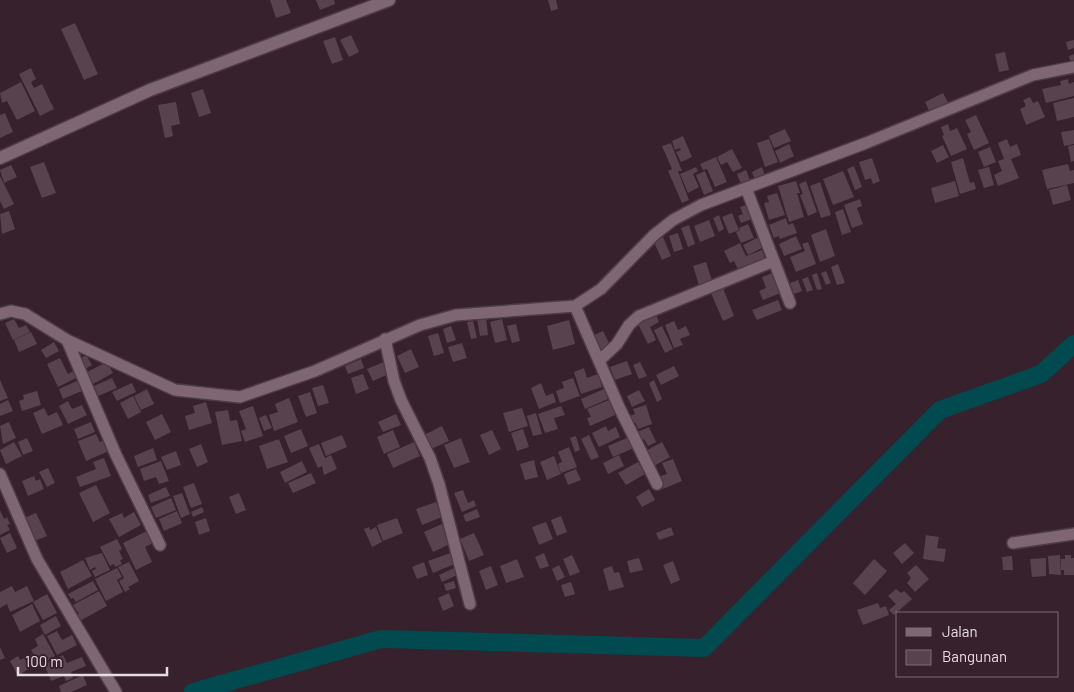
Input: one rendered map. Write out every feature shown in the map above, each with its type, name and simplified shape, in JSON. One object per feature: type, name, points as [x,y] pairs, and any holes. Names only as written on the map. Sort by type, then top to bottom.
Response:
[{"type":"street","points":[[0,158],[150,90],[389,0]]},
{"type":"street","points":[[0,314],[11,311],[25,314],[67,340],[174,390],[240,397],[315,371],[385,339],[456,315],[575,306],[601,289],[654,235],[673,220],[701,205],[866,143],[1033,75],[1074,67]]},
{"type":"street","points":[[746,188],[790,303]]},
{"type":"street","points":[[599,362],[617,344],[629,325],[639,316],[774,261]]},
{"type":"street","points":[[575,306],[618,407],[657,484]]},
{"type":"street","points":[[385,339],[394,381],[401,400],[430,458],[436,476],[470,604]]},
{"type":"street","points":[[67,340],[116,455],[160,545]]},
{"type":"street","points":[[0,474],[38,559],[66,612],[116,692]]},
{"type":"street","points":[[1013,543],[1074,534]]},
{"type":"building","points":[[270,0],[286,0],[291,13],[276,18]]},
{"type":"building","points":[[316,0],[334,0],[335,4],[320,10]]},
{"type":"building","points":[[548,0],[556,0],[558,9],[551,11]]},
{"type":"building","points":[[75,23],[98,74],[84,80],[61,29]]},
{"type":"building","points":[[351,35],[359,52],[349,57],[340,40]]},
{"type":"building","points":[[335,37],[343,60],[332,64],[323,41]]},
{"type":"building","points":[[1074,40],[1074,48],[1068,50],[1066,42]]},
{"type":"building","points":[[1005,52],[1009,70],[999,72],[995,54]]},
{"type":"building","points":[[1074,54],[1074,63],[1071,64],[1069,56]]},
{"type":"building","points":[[31,68],[36,79],[31,82],[34,88],[42,84],[54,109],[40,116],[19,74]]},
{"type":"building","points":[[1068,79],[1069,84],[1074,82],[1074,96],[1046,103],[1042,89],[1061,85],[1060,81]]},
{"type":"building","points":[[21,82],[35,111],[17,120],[7,101],[2,103],[0,93]]},
{"type":"building","points":[[203,89],[211,113],[199,117],[191,93]]},
{"type":"building","points":[[943,93],[950,106],[931,115],[925,102]]},
{"type":"building","points":[[1030,97],[1033,103],[1038,101],[1045,117],[1026,125],[1020,109],[1026,106],[1023,100]]},
{"type":"building","points":[[1074,98],[1074,117],[1057,121],[1053,103]]},
{"type":"building","points":[[176,102],[180,124],[171,126],[173,136],[165,138],[158,105]]},
{"type":"building","points":[[5,113],[13,132],[0,138],[0,115]]},
{"type":"building","points":[[976,115],[989,143],[974,150],[967,134],[971,132],[965,120]]},
{"type":"building","points":[[948,124],[950,131],[957,128],[967,149],[951,156],[942,136],[944,135],[941,127]]},
{"type":"building","points":[[785,129],[791,141],[774,148],[769,136]]},
{"type":"building","points":[[1074,130],[1074,144],[1064,146],[1061,132]]},
{"type":"building","points":[[683,136],[692,157],[681,162],[676,152],[681,150],[680,148],[675,150],[672,141]]},
{"type":"building","points":[[769,139],[778,162],[765,167],[757,143]]},
{"type":"building","points":[[1007,139],[1010,147],[1017,144],[1021,155],[1011,159],[1019,178],[998,186],[994,175],[1002,171],[998,161],[1004,159],[998,143]]},
{"type":"building","points":[[671,143],[682,171],[678,171],[689,200],[682,203],[668,171],[672,169],[662,146]]},
{"type":"building","points":[[789,144],[794,156],[780,163],[775,151]]},
{"type":"building","points":[[943,145],[949,157],[937,163],[931,151]]},
{"type":"building","points":[[1074,145],[1074,161],[1071,162],[1068,146]]},
{"type":"building","points":[[990,147],[996,162],[984,167],[978,152]]},
{"type":"building","points":[[732,149],[742,168],[733,172],[727,162],[721,165],[717,157]]},
{"type":"building","points":[[716,157],[727,182],[715,187],[707,169],[703,170],[700,164]]},
{"type":"building","points":[[872,158],[880,181],[873,184],[871,178],[865,180],[859,162]]},
{"type":"building","points":[[963,158],[970,183],[974,182],[976,189],[960,194],[951,162]]},
{"type":"building","points":[[44,162],[56,193],[42,198],[30,167]]},
{"type":"building","points":[[1068,164],[1070,171],[1074,170],[1074,183],[1047,189],[1042,170]]},
{"type":"building","points":[[11,165],[17,177],[4,183],[0,170]]},
{"type":"building","points":[[854,166],[862,187],[855,190],[847,169]]},
{"type":"building","points":[[696,167],[698,171],[693,174],[699,187],[688,193],[680,174]]},
{"type":"building","points":[[762,167],[765,176],[755,180],[752,172]]},
{"type":"building","points":[[989,167],[994,185],[984,188],[978,170]]},
{"type":"building","points":[[746,170],[750,180],[741,184],[737,174]]},
{"type":"building","points":[[705,171],[713,191],[704,195],[696,175]]},
{"type":"building","points":[[843,171],[854,197],[833,205],[823,179]]},
{"type":"building","points":[[0,176],[14,204],[4,209],[0,201]]},
{"type":"building","points":[[796,181],[800,193],[797,193],[804,217],[789,222],[778,186]]},
{"type":"building","points":[[806,181],[817,212],[808,216],[800,195],[803,194],[799,184]]},
{"type":"building","points":[[955,181],[959,196],[935,203],[931,188]]},
{"type":"building","points":[[820,182],[831,215],[821,218],[810,186]]},
{"type":"building","points":[[1067,185],[1071,200],[1053,205],[1049,190]]},
{"type":"building","points":[[777,193],[785,215],[769,220],[764,203],[769,202],[767,196]]},
{"type":"building","points":[[860,199],[862,206],[857,208],[863,224],[852,228],[844,205]]},
{"type":"building","points":[[749,204],[755,218],[741,223],[738,216],[743,214],[740,207]]},
{"type":"building","points":[[843,209],[851,232],[842,235],[835,212]]},
{"type":"building","points":[[9,211],[15,229],[2,234],[0,214]]},
{"type":"building","points":[[732,213],[739,230],[729,234],[722,217]]},
{"type":"building","points":[[719,215],[724,229],[719,232],[713,218]]},
{"type":"building","points":[[786,218],[788,225],[793,223],[797,233],[780,239],[779,236],[774,238],[769,225]]},
{"type":"building","points":[[709,220],[715,236],[700,242],[694,226]]},
{"type":"building","points":[[748,224],[754,238],[741,243],[736,232],[740,230],[739,228]]},
{"type":"building","points":[[689,225],[695,244],[688,247],[681,228]]},
{"type":"building","points":[[826,229],[835,256],[820,262],[811,235]]},
{"type":"building","points":[[678,233],[683,249],[674,252],[669,236]]},
{"type":"building","points":[[761,236],[766,246],[748,255],[743,245]]},
{"type":"building","points":[[796,236],[802,249],[784,256],[779,244]]},
{"type":"building","points":[[663,237],[671,256],[662,260],[654,242]]},
{"type":"building","points":[[808,242],[816,264],[796,272],[790,257],[805,251],[802,244]]},
{"type":"building","points":[[740,243],[746,256],[744,257],[762,250],[766,261],[739,272],[734,261],[730,263],[724,251]]},
{"type":"building","points":[[706,262],[712,281],[699,285],[693,266]]},
{"type":"building","points":[[838,264],[845,283],[837,285],[831,267]]},
{"type":"building","points":[[826,271],[831,283],[826,285],[821,273]]},
{"type":"building","points":[[775,272],[783,292],[763,300],[759,291],[766,288],[762,277]]},
{"type":"building","points":[[817,273],[822,289],[817,290],[812,275]]},
{"type":"building","points":[[808,277],[813,290],[807,292],[802,279]]},
{"type":"building","points":[[798,280],[802,291],[794,294],[790,283]]},
{"type":"building","points":[[723,288],[734,316],[723,321],[711,293]]},
{"type":"building","points":[[778,300],[782,310],[757,320],[752,310]]},
{"type":"building","points":[[656,315],[659,322],[650,327],[656,340],[648,344],[638,324]]},
{"type":"building","points":[[486,318],[488,335],[480,336],[477,319]]},
{"type":"building","points":[[14,319],[19,328],[26,325],[30,332],[13,340],[5,323]]},
{"type":"building","points":[[502,319],[507,340],[495,343],[490,322]]},
{"type":"building","points":[[569,320],[575,344],[553,350],[547,326]]},
{"type":"building","points":[[473,321],[477,338],[471,339],[467,322]]},
{"type":"building","points":[[674,321],[678,330],[686,326],[690,335],[680,339],[683,345],[674,348],[665,325]]},
{"type":"building","points":[[516,324],[520,341],[512,343],[507,326]]},
{"type":"building","points":[[451,326],[456,340],[447,343],[443,329]]},
{"type":"building","points":[[662,326],[673,349],[665,353],[654,330]]},
{"type":"building","points":[[603,331],[611,347],[598,353],[590,337]]},
{"type":"building","points":[[31,332],[37,344],[19,352],[14,340]]},
{"type":"building","points":[[438,333],[444,353],[434,356],[428,336]]},
{"type":"building","points":[[54,342],[59,351],[46,358],[41,350]]},
{"type":"building","points":[[462,343],[467,358],[453,362],[448,347]]},
{"type":"building","points":[[411,349],[419,367],[405,373],[397,356]]},
{"type":"building","points":[[86,355],[92,365],[85,369],[80,359]]},
{"type":"building","points":[[60,358],[68,374],[77,369],[80,376],[58,387],[47,364]]},
{"type":"building","points":[[361,359],[364,368],[348,374],[345,366]]},
{"type":"building","points":[[386,361],[391,373],[373,381],[367,369]]},
{"type":"building","points":[[627,361],[632,374],[615,380],[610,367]]},
{"type":"building","points":[[107,362],[113,373],[91,385],[85,373]]},
{"type":"building","points":[[640,362],[647,376],[639,379],[633,365]]},
{"type":"building","points":[[674,366],[679,376],[661,385],[656,375]]},
{"type":"building","points":[[584,368],[587,378],[598,374],[602,387],[581,394],[574,372]]},
{"type":"building","points":[[363,374],[369,389],[356,394],[351,378]]},
{"type":"building","points":[[112,378],[117,388],[98,396],[94,386]]},
{"type":"building","points":[[573,378],[580,396],[560,403],[556,391],[564,388],[562,382]]},
{"type":"building","points":[[0,380],[8,398],[0,401]]},
{"type":"building","points":[[79,380],[84,390],[63,399],[59,389]]},
{"type":"building","points":[[654,380],[662,399],[657,402],[649,383]]},
{"type":"building","points":[[132,383],[136,392],[117,401],[112,392]]},
{"type":"building","points":[[541,383],[546,396],[553,393],[556,402],[539,409],[531,388]]},
{"type":"building","points":[[323,385],[329,403],[318,406],[312,388]]},
{"type":"building","points":[[147,389],[154,404],[141,410],[134,396]]},
{"type":"building","points":[[604,389],[608,399],[585,409],[581,399]]},
{"type":"building","points":[[639,390],[645,401],[632,407],[627,396]]},
{"type":"building","points":[[37,391],[41,405],[22,411],[19,401],[24,399],[23,395]]},
{"type":"building","points":[[310,392],[317,413],[306,417],[298,396]]},
{"type":"building","points":[[133,396],[141,412],[128,419],[120,403]]},
{"type":"building","points":[[289,398],[298,422],[274,431],[269,415],[278,412],[275,404]]},
{"type":"building","points":[[8,400],[13,411],[0,416],[0,404]]},
{"type":"building","points":[[609,400],[615,415],[590,426],[587,418],[591,417],[587,409]]},
{"type":"building","points":[[68,401],[72,409],[82,405],[87,415],[68,424],[59,406]]},
{"type":"building","points":[[206,402],[212,423],[189,430],[185,416],[195,413],[193,406]]},
{"type":"building","points":[[646,405],[652,424],[638,429],[636,423],[629,425],[627,417],[635,414],[633,409]]},
{"type":"building","points":[[253,406],[263,436],[245,442],[241,431],[246,429],[239,411]]},
{"type":"building","points":[[561,406],[565,415],[554,418],[558,429],[545,433],[538,414]]},
{"type":"building","points":[[44,408],[48,416],[57,412],[63,425],[42,434],[33,413]]},
{"type":"building","points":[[522,408],[528,426],[509,432],[503,413]]},
{"type":"building","points":[[228,410],[230,421],[237,420],[242,441],[222,445],[215,412]]},
{"type":"building","points":[[536,413],[542,434],[533,436],[527,416]]},
{"type":"building","points":[[162,414],[171,432],[155,440],[146,422]]},
{"type":"building","points":[[396,414],[401,425],[383,432],[378,422]]},
{"type":"building","points":[[266,415],[272,428],[264,431],[259,418]]},
{"type":"building","points":[[9,422],[16,438],[3,444],[0,426]]},
{"type":"building","points":[[91,422],[95,432],[78,439],[74,429]]},
{"type":"building","points":[[442,426],[449,441],[431,449],[424,435]]},
{"type":"building","points":[[606,426],[608,431],[616,427],[620,437],[599,447],[592,433]]},
{"type":"building","points":[[649,427],[656,442],[648,446],[644,439],[639,442],[635,433]]},
{"type":"building","points":[[301,429],[308,446],[291,453],[284,436]]},
{"type":"building","points":[[523,429],[529,447],[517,451],[511,433]]},
{"type":"building","points":[[393,430],[400,447],[384,454],[377,437]]},
{"type":"building","points":[[492,430],[501,449],[489,455],[480,435]]},
{"type":"building","points":[[96,434],[100,442],[104,440],[109,451],[86,461],[78,441]]},
{"type":"building","points":[[342,435],[347,447],[326,456],[321,443]]},
{"type":"building","points":[[589,435],[599,457],[591,460],[581,439]]},
{"type":"building","points":[[576,436],[580,450],[575,452],[570,438]]},
{"type":"building","points":[[629,437],[634,448],[613,457],[608,446]]},
{"type":"building","points":[[27,438],[33,451],[23,455],[18,442]]},
{"type":"building","points":[[461,438],[470,462],[454,468],[444,445]]},
{"type":"building","points":[[279,439],[288,462],[267,469],[259,446]]},
{"type":"building","points":[[14,442],[22,456],[6,464],[0,450]]},
{"type":"building","points":[[414,442],[420,456],[393,468],[387,454]]},
{"type":"building","points":[[662,442],[670,457],[654,466],[642,453]]},
{"type":"building","points":[[201,444],[208,462],[197,467],[189,449]]},
{"type":"building","points":[[319,444],[325,458],[331,455],[337,469],[324,475],[322,466],[318,468],[309,448]]},
{"type":"building","points":[[569,447],[577,467],[561,473],[558,464],[562,462],[558,452]]},
{"type":"building","points":[[153,448],[157,460],[138,467],[134,456]]},
{"type":"building","points":[[176,451],[181,465],[167,470],[161,457]]},
{"type":"building","points":[[619,455],[624,466],[608,474],[603,463]]},
{"type":"building","points":[[554,456],[561,474],[547,480],[540,462]]},
{"type":"building","points":[[104,458],[111,476],[80,487],[76,477],[96,469],[93,462]]},
{"type":"building","points":[[673,459],[682,481],[663,489],[658,477],[667,474],[662,463]]},
{"type":"building","points":[[534,460],[538,477],[525,480],[520,464]]},
{"type":"building","points":[[161,461],[169,481],[159,484],[156,477],[144,481],[140,469]]},
{"type":"building","points":[[302,461],[307,472],[285,483],[280,472]]},
{"type":"building","points":[[638,462],[645,474],[626,485],[618,473]]},
{"type":"building","points":[[48,468],[55,483],[47,487],[39,472]]},
{"type":"building","points":[[576,469],[581,480],[568,485],[564,474]]},
{"type":"building","points":[[311,473],[316,483],[293,493],[288,483]]},
{"type":"building","points":[[34,476],[36,481],[40,479],[44,489],[28,496],[22,481]]},
{"type":"building","points":[[194,483],[202,504],[191,508],[183,487]]},
{"type":"building","points":[[96,485],[110,513],[93,522],[79,493]]},
{"type":"building","points":[[166,487],[170,496],[151,503],[148,495]]},
{"type":"building","points":[[649,489],[655,500],[642,507],[636,497]]},
{"type":"building","points":[[463,490],[468,503],[474,500],[476,506],[462,512],[454,493]]},
{"type":"building","points":[[182,493],[190,514],[181,518],[173,496]]},
{"type":"building","points":[[239,493],[246,510],[236,514],[229,497]]},
{"type":"building","points":[[171,498],[176,510],[156,518],[151,507]]},
{"type":"building","points":[[436,502],[442,517],[422,525],[416,509]]},
{"type":"building","points":[[202,507],[204,512],[193,517],[191,512]]},
{"type":"building","points":[[477,509],[480,517],[466,522],[463,515]]},
{"type":"building","points":[[0,510],[4,519],[7,517],[10,524],[7,525],[10,530],[0,535]]},
{"type":"building","points":[[177,511],[182,523],[164,531],[159,519]]},
{"type":"building","points":[[134,512],[141,525],[119,537],[109,519],[122,513],[124,518]]},
{"type":"building","points":[[36,513],[47,536],[35,541],[24,518]]},
{"type":"building","points":[[561,516],[567,532],[557,536],[551,520]]},
{"type":"building","points":[[206,518],[210,531],[199,535],[195,522]]},
{"type":"building","points":[[397,518],[403,533],[383,541],[377,525]]},
{"type":"building","points":[[546,522],[553,539],[539,545],[532,527]]},
{"type":"building","points":[[442,524],[450,544],[433,552],[424,532]]},
{"type":"building","points":[[369,527],[370,530],[376,527],[382,542],[372,547],[364,529]]},
{"type":"building","points":[[671,527],[674,535],[659,540],[656,533]]},
{"type":"building","points":[[147,531],[153,543],[145,547],[152,562],[136,570],[123,543]]},
{"type":"building","points":[[10,533],[17,548],[7,553],[0,538]]},
{"type":"building","points":[[474,533],[484,555],[469,561],[460,539]]},
{"type":"building","points":[[926,535],[939,537],[937,548],[946,549],[944,562],[923,559]]},
{"type":"building","points":[[117,539],[122,549],[119,551],[123,559],[120,560],[122,564],[115,567],[114,564],[110,566],[100,547]]},
{"type":"building","points":[[905,543],[914,553],[902,564],[893,553]]},
{"type":"building","points":[[453,552],[457,563],[433,573],[428,561]]},
{"type":"building","points":[[102,553],[110,570],[95,577],[92,571],[96,569],[95,567],[90,570],[85,558]]},
{"type":"building","points":[[544,553],[549,566],[540,569],[535,557]]},
{"type":"building","points":[[572,555],[580,572],[570,576],[563,559]]},
{"type":"building","points":[[1060,555],[1061,575],[1049,574],[1048,556]]},
{"type":"building","points":[[1065,555],[1071,555],[1071,558],[1074,558],[1074,575],[1064,575],[1064,570],[1061,570],[1061,559],[1065,559]]},
{"type":"building","points":[[1012,556],[1013,570],[1003,570],[1002,557]]},
{"type":"building","points":[[639,558],[643,570],[630,573],[627,561]]},
{"type":"building","points":[[1046,558],[1046,576],[1032,577],[1030,559]]},
{"type":"building","points":[[517,559],[524,577],[506,583],[500,566]]},
{"type":"building","points":[[874,559],[887,571],[865,595],[853,583]]},
{"type":"building","points":[[83,560],[92,576],[68,589],[60,572]]},
{"type":"building","points":[[673,561],[680,580],[671,584],[663,565]]},
{"type":"building","points":[[129,562],[139,581],[128,587],[130,589],[125,592],[119,581],[124,578],[118,567]]},
{"type":"building","points":[[424,562],[428,575],[417,579],[412,567]]},
{"type":"building","points":[[559,565],[565,577],[557,581],[552,569]]},
{"type":"building","points":[[916,565],[929,579],[915,592],[907,583],[911,578],[907,573]]},
{"type":"building","points":[[491,566],[498,585],[486,590],[479,571]]},
{"type":"building","points":[[612,566],[614,573],[619,572],[624,587],[609,591],[603,569]]},
{"type":"building","points":[[456,567],[459,574],[442,582],[439,575]]},
{"type":"building","points":[[117,568],[122,577],[117,580],[123,592],[106,601],[95,579]]},
{"type":"building","points":[[93,581],[98,590],[76,602],[73,598],[71,599],[68,594]]},
{"type":"building","points":[[454,581],[456,588],[446,591],[444,584]]},
{"type":"building","points":[[571,582],[575,594],[565,597],[561,585]]},
{"type":"building","points":[[12,586],[15,592],[27,586],[34,601],[10,612],[7,604],[0,608],[0,592]]},
{"type":"building","points":[[896,589],[901,593],[904,591],[912,599],[894,615],[889,610],[896,604],[888,596]]},
{"type":"building","points":[[99,591],[107,606],[78,622],[75,616],[79,614],[73,605]]},
{"type":"building","points":[[449,593],[454,606],[443,611],[438,598]]},
{"type":"building","points":[[47,594],[57,613],[43,620],[33,602]]},
{"type":"building","points":[[878,603],[880,608],[886,606],[889,615],[863,625],[857,610]]},
{"type":"building","points":[[32,604],[40,621],[20,632],[12,615]]},
{"type":"building","points":[[56,616],[61,626],[45,635],[40,625]]},
{"type":"building","points":[[57,631],[62,640],[72,635],[77,645],[57,655],[47,636]]},
{"type":"building","points":[[43,634],[55,656],[47,661],[45,656],[37,660],[31,650],[38,646],[35,639]]},
{"type":"building","points":[[0,647],[5,658],[0,660]]},
{"type":"building","points":[[32,654],[37,663],[18,676],[10,661],[18,656],[20,660]]},
{"type":"building","points":[[63,655],[67,663],[82,657],[86,666],[71,672],[73,678],[66,681],[64,676],[51,681],[44,664]]},
{"type":"building","points":[[83,675],[87,685],[71,692],[61,692],[59,686]]},
{"type":"waterway","points":[[193,692],[381,639],[704,648],[940,410],[1041,374],[1074,344]]}]
